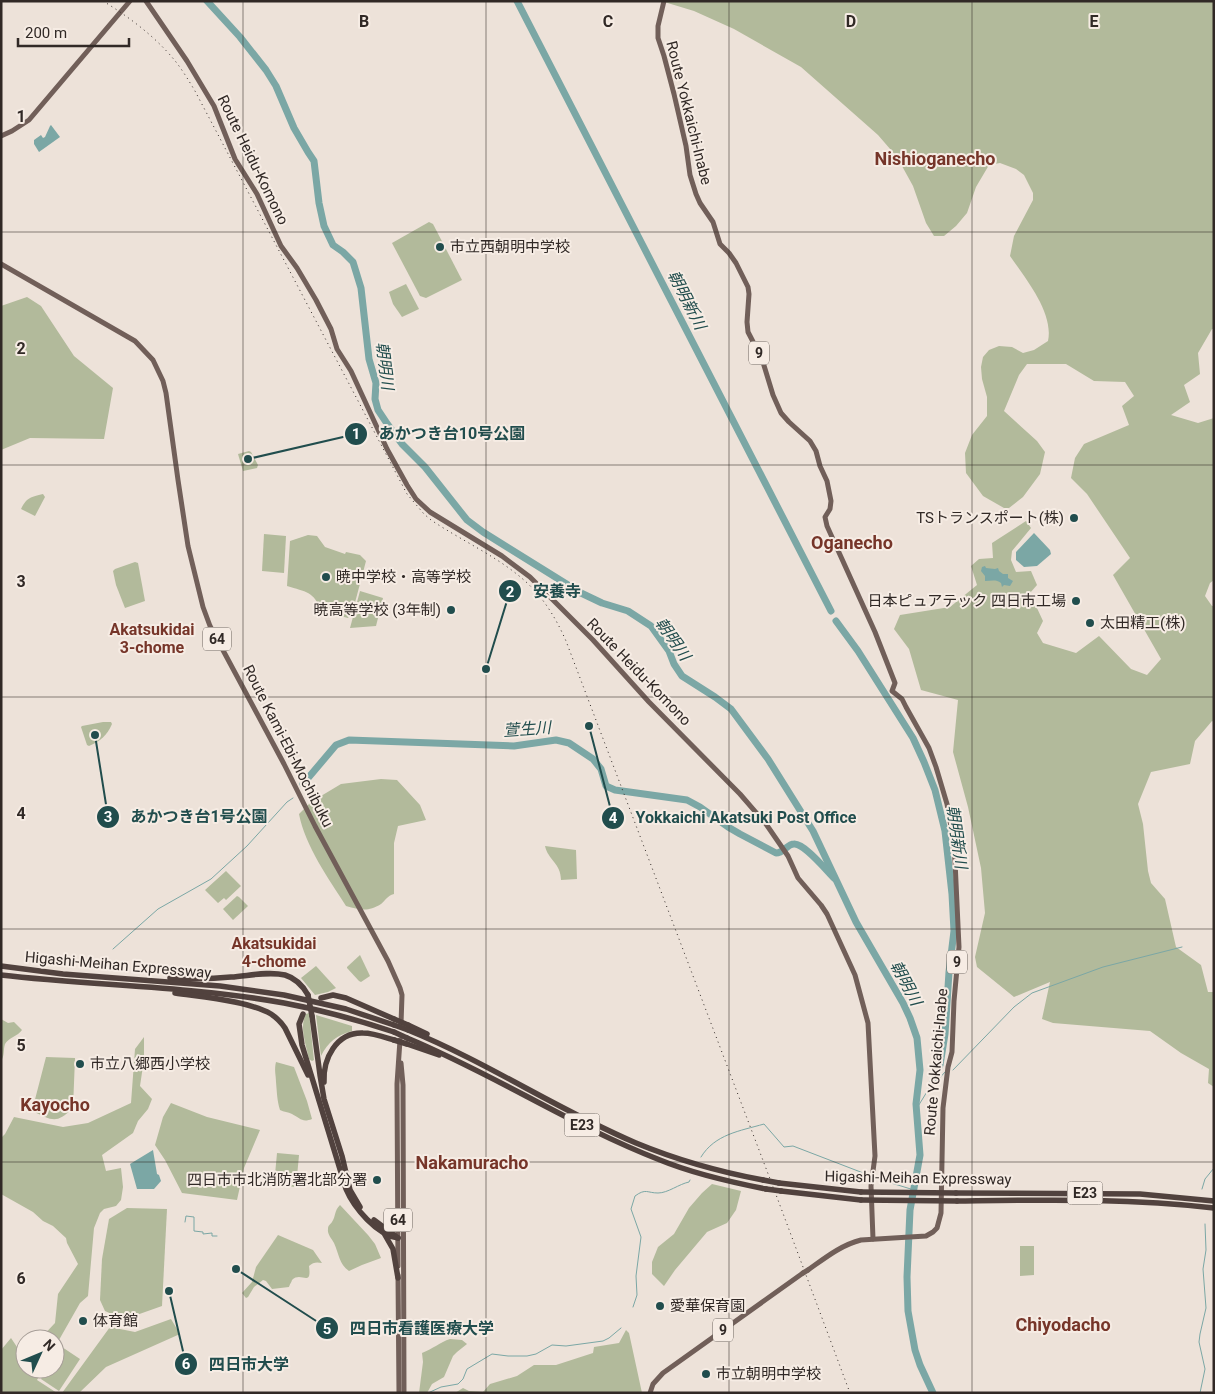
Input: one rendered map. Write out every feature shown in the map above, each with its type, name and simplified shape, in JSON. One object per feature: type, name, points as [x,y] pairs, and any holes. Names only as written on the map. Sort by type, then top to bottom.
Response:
[{"type":"highway","name":"Higashi-Meihan Expressway","points":[[1,966],[63,974],[220,986],[284,995],[394,1022],[456,1051],[582,1117],[637,1143],[716,1170],[779,1183],[861,1192],[1140,1194],[1214,1201]]},
{"type":"highway","points":[[120,978],[208,979],[280,974],[292,978],[301,986],[308,995],[324,1099],[342,1156],[347,1180],[354,1197],[363,1210],[389,1236],[398,1238]]},
{"type":"highway","name":"Higashi-Meihan Expressway","points":[[1,975],[221,994],[284,1003],[343,1016],[394,1032],[407,1041],[481,1072],[576,1122],[661,1161],[715,1178],[766,1189],[861,1200],[1104,1200],[1169,1204],[1214,1210]]},
{"type":"highway","points":[[118,985],[223,1001],[254,1007],[270,1014],[281,1022],[289,1034],[317,1096]]},
{"type":"highway","points":[[321,998],[333,995],[346,998],[394,1022]]},
{"type":"highway","points":[[302,1014],[299,1024],[300,1036],[348,1196],[362,1214],[386,1231],[393,1249],[398,1278]]},
{"type":"highway","points":[[324,1099],[324,1069],[326,1060],[338,1042],[357,1033],[407,1041]]},
{"type":"highway","points":[[386,1231],[395,1229],[398,1224]]},
{"type":"main road","points":[[1,136],[28,120],[130,1]]},
{"type":"main road","name":"Route Heidu-Komono","points":[[146,1],[192,69],[214,106],[235,158],[257,194],[278,242],[297,268],[316,300],[331,329],[337,349],[351,371],[387,449],[412,493],[430,512],[502,556],[539,585],[766,824],[781,844],[798,878],[827,914],[855,975],[870,1033],[875,1156],[871,1186],[876,1239]]},
{"type":"main road","name":"Route Yokkaichi-Inabe","points":[[650,1393],[653,1384],[663,1373],[836,1251],[852,1242],[861,1240],[926,1236],[936,1230],[940,1217],[943,1108],[948,1067],[952,1052],[954,994],[959,947],[952,832],[947,804],[936,767],[929,748],[902,699],[892,691],[895,683],[875,632],[827,526],[825,517],[830,509],[831,501],[816,451],[810,441],[781,413],[773,395],[762,359],[748,332],[748,288],[736,263],[720,244],[713,222],[696,194],[690,175],[686,146],[674,94],[658,38],[658,26],[664,1]]},
{"type":"main road","name":"Route Kami-Ebi-Mochibuku","points":[[1,264],[135,341],[150,356],[159,370],[166,393],[188,546],[202,607],[210,626],[315,826],[388,961],[400,988],[402,994],[397,1084],[399,1393]]},
{"type":"main road","name":"Route Kami-Ebi-Mochibuku","points":[[400,1048],[403,1085],[404,1393]]},
{"type":"green space","points":[[661,1],[1214,1],[1214,329],[1212,329],[1198,353],[1200,374],[1184,385],[1190,402],[1171,415],[1198,423],[1214,418],[1214,580],[1210,583],[1205,596],[1214,606],[1214,722],[1212,721],[1195,741],[1190,764],[1151,772],[1138,804],[1143,824],[1151,883],[1165,899],[1176,947],[1201,965],[1208,992],[1214,992],[1214,1087],[1208,1083],[1209,1069],[1181,1053],[1150,1031],[1053,1023],[1042,1019],[1050,982],[1014,997],[977,967],[975,957],[985,913],[981,868],[968,807],[953,752],[958,700],[921,690],[909,649],[894,629],[900,615],[950,607],[977,585],[971,566],[979,559],[993,558],[992,543],[1026,521],[1031,528],[1012,551],[1011,560],[1016,572],[1031,571],[1037,585],[1030,593],[1043,621],[1037,633],[1043,643],[1076,653],[1099,636],[1131,669],[1147,675],[1161,659],[1113,575],[1130,558],[1087,494],[1071,478],[1075,458],[1084,444],[1129,425],[1122,406],[1134,396],[1125,382],[1094,381],[1066,364],[1027,364],[1019,375],[1004,411],[1037,441],[1045,452],[1040,474],[1023,497],[1009,508],[1004,508],[983,496],[966,473],[965,453],[972,435],[987,416],[987,397],[981,367],[983,357],[989,350],[999,346],[1012,347],[1023,353],[1034,350],[1048,341],[1049,330],[1043,308],[1031,286],[1010,256],[1014,236],[1033,200],[1033,193],[1024,175],[1016,169],[1000,163],[989,165],[976,187],[967,213],[944,236],[934,236],[926,223],[913,186],[897,157],[878,135],[801,67],[734,29],[694,11]]},
{"type":"green space","points":[[429,222],[433,224],[462,280],[426,298],[420,296],[392,243]]},
{"type":"green space","points":[[406,284],[419,309],[402,317],[393,304],[389,292]]},
{"type":"green space","points":[[27,297],[41,306],[74,356],[113,388],[104,439],[30,438],[1,450],[1,306]]},
{"type":"green space","points":[[249,451],[258,465],[257,468],[243,471],[238,454]]},
{"type":"green space","points":[[43,494],[45,497],[35,516],[21,509],[30,498]]},
{"type":"green space","points":[[264,534],[286,536],[284,573],[262,571]]},
{"type":"green space","points":[[308,535],[317,536],[325,547],[345,554],[346,552],[360,555],[366,561],[352,614],[348,618],[321,611],[318,604],[308,593],[287,586],[290,541]]},
{"type":"green space","points":[[135,562],[138,563],[145,601],[125,608],[113,571]]},
{"type":"green space","points":[[360,591],[383,598],[376,626],[350,628]]},
{"type":"green space","points":[[111,722],[112,724],[108,731],[97,742],[89,746],[87,745],[81,727]]},
{"type":"green space","points":[[381,779],[397,780],[420,805],[426,820],[398,826],[394,843],[394,894],[381,904],[364,910],[346,906],[312,850],[306,838],[299,814],[311,802],[341,784]]},
{"type":"green space","points":[[545,846],[576,850],[577,879],[561,880],[559,869]]},
{"type":"green space","points":[[226,871],[241,886],[226,900],[224,898],[218,903],[205,890]]},
{"type":"green space","points":[[237,896],[248,906],[233,920],[223,909]]},
{"type":"green space","points":[[360,955],[370,976],[361,982],[347,968]]},
{"type":"green space","points":[[316,966],[336,988],[315,995],[301,978]]},
{"type":"green space","points":[[309,1013],[314,1060],[312,1061],[309,1059],[303,1030],[304,1019],[306,1014]]},
{"type":"green space","points":[[316,1015],[352,1026],[352,1031],[334,1040],[321,1056]]},
{"type":"green space","points":[[1,1019],[8,1023],[14,1022],[22,1030],[5,1044],[1,1061]]},
{"type":"green space","points":[[144,1037],[144,1059],[140,1086],[152,1099],[133,1133],[102,1155],[106,1171],[121,1168],[123,1187],[121,1200],[116,1206],[104,1209],[100,1213],[94,1228],[88,1296],[80,1303],[65,1329],[49,1329],[55,1323],[58,1294],[78,1264],[66,1238],[53,1226],[1,1194],[1,1138],[14,1117],[63,1127],[88,1123],[131,1103],[135,1049]]},
{"type":"green space","points":[[46,1057],[75,1058],[73,1108],[58,1119],[49,1118],[32,1111]]},
{"type":"green space","points":[[276,1062],[294,1067],[312,1119],[303,1120],[280,1110],[275,1070]]},
{"type":"green space","points":[[171,1103],[207,1117],[260,1130],[244,1168],[237,1200],[182,1193],[155,1145],[163,1117]]},
{"type":"green space","points":[[277,1153],[299,1155],[296,1187],[274,1185]]},
{"type":"green space","points":[[712,1184],[741,1191],[736,1210],[727,1223],[707,1232],[664,1286],[652,1274],[652,1262],[658,1247],[674,1234],[689,1208]]},
{"type":"green space","points":[[340,1205],[375,1244],[381,1258],[349,1271],[343,1265],[328,1231],[328,1227]]},
{"type":"green space","points":[[127,1208],[167,1209],[162,1306],[131,1317],[116,1316],[105,1311],[100,1300],[102,1259],[109,1219]]},
{"type":"green space","points":[[278,1235],[313,1250],[322,1263],[315,1263],[309,1266],[309,1276],[307,1278],[295,1278],[289,1287],[272,1289],[263,1280],[254,1287],[246,1298],[242,1293],[252,1282],[256,1267]]},
{"type":"green space","points":[[1020,1246],[1034,1246],[1034,1275],[1020,1276]]},
{"type":"green space","points":[[171,1319],[180,1334],[106,1367],[79,1393],[62,1393],[110,1327],[135,1332]]},
{"type":"green space","points":[[626,1330],[629,1333],[642,1393],[455,1393],[463,1388],[469,1391],[483,1392],[490,1384],[517,1376],[534,1365],[556,1365],[593,1353],[594,1347],[619,1343]]},
{"type":"green space","points":[[11,1338],[15,1344],[15,1379],[38,1379],[57,1393],[1,1393],[1,1350]]},
{"type":"green space","points":[[450,1339],[462,1340],[467,1344],[453,1356],[444,1377],[432,1384],[427,1393],[419,1393],[423,1362],[422,1353]]},
{"type":"green space","points":[[65,1349],[80,1359],[59,1391],[41,1379],[65,1379]]},
{"type":"water","points":[[51,125],[60,137],[39,152],[34,144],[34,140],[41,135],[43,138],[45,137]]},
{"type":"water","points":[[1034,533],[1050,550],[1051,554],[1037,566],[1024,567],[1016,560],[1016,552]]},
{"type":"water","points":[[985,566],[986,568],[998,568],[1003,574],[1008,574],[1008,578],[1013,581],[1010,586],[1004,585],[1002,587],[1001,583],[993,580],[985,581],[985,576],[981,571],[982,567]]},
{"type":"water","points":[[153,1150],[157,1174],[161,1181],[154,1189],[137,1189],[130,1164]]},
{"type":"waterway","name":"朝明川","points":[[207,1],[240,37],[266,70],[276,86],[294,128],[314,161],[324,226],[333,245],[353,262],[361,288],[369,359],[376,383],[375,399],[378,410],[386,422],[402,444],[425,467],[467,520],[581,593],[602,603],[628,611],[651,626],[669,651],[674,664],[682,676],[731,709],[768,759],[813,831],[856,922],[903,1003],[917,1038],[920,1070],[916,1104],[920,1155],[910,1210],[907,1277],[908,1311],[915,1350],[933,1393]]},
{"type":"waterway","name":"朝明新川","points":[[517,1],[831,611]]},
{"type":"waterway","name":"朝明新川","points":[[836,621],[858,651],[913,738],[935,790],[945,831],[954,931],[945,1034],[940,1065],[933,1082]]},
{"type":"waterway","name":"萱生川","points":[[303,784],[336,745],[349,740],[514,746],[556,740],[569,743],[593,759],[601,769],[606,786],[615,790],[687,800],[728,827],[776,853],[781,852],[789,845],[798,845],[809,852],[834,878]]},
{"type":"waterway","points":[[113,949],[158,909],[211,879],[247,846],[287,802],[293,798]]},
{"type":"waterway","points":[[953,1070],[1014,1007],[1032,993],[1103,967],[1182,947]]},
{"type":"waterway","points":[[917,1108],[933,1082],[936,1082],[945,1072]]},
{"type":"waterway","points":[[701,1157],[713,1143],[721,1138],[737,1131],[764,1124],[784,1147],[793,1146],[871,1176]]},
{"type":"waterway","points":[[1202,1189],[1205,1179],[1214,1168]]},
{"type":"waterway","points":[[875,1178],[914,1190]]},
{"type":"waterway","points":[[633,1307],[637,1295],[636,1276],[641,1237],[631,1209],[635,1196],[644,1192],[666,1192],[690,1180]]},
{"type":"waterway","points":[[185,1222],[186,1216],[194,1217],[194,1231],[203,1232],[203,1234],[212,1233],[212,1236],[217,1236]]},
{"type":"waterway","points":[[1200,1393],[1205,1369],[1199,1342],[1206,1308],[1203,1269],[1206,1250],[1205,1224]]},
{"type":"waterway","points":[[428,1393],[441,1387],[458,1384],[463,1379],[467,1369],[492,1354],[527,1356],[536,1354],[552,1345],[566,1346],[603,1341],[621,1328]]},
{"type":"railway","points":[[103,1],[151,36],[176,62],[195,91],[407,494],[431,520],[491,556],[532,587],[558,624],[850,1393]]},
{"type":"place","name":"市立西朝明中学校","points":[[440,247]]},
{"type":"place","name":"あかつき台10号公園","points":[[248,459]]},
{"type":"place","name":"TSトランスポート(株)","points":[[1074,518]]},
{"type":"place","name":"暁中学校・高等学校","points":[[326,577]]},
{"type":"place","name":"日本ピュアテック 四日市工場","points":[[1076,601]]},
{"type":"place","name":"暁高等学校 (3年制)","points":[[451,610]]},
{"type":"place","name":"太田精工(株)","points":[[1090,623]]},
{"type":"place","name":"安養寺","points":[[486,669]]},
{"type":"place","name":"Yokkaichi Akatsuki Post Office","points":[[589,726]]},
{"type":"place","name":"あかつき台1号公園","points":[[95,735]]},
{"type":"place","name":"市立八郷西小学校","points":[[80,1064]]},
{"type":"place","name":"四日市市北消防署北部分署","points":[[377,1180]]},
{"type":"place","name":"四日市看護医療大学","points":[[236,1269]]},
{"type":"place","name":"四日市大学","points":[[169,1291]]},
{"type":"place","name":"愛華保育園","points":[[660,1306]]},
{"type":"place","name":"体育館","points":[[83,1321]]},
{"type":"place","name":"市立朝明中学校","points":[[706,1374]]},
{"type":"district","name":"Nishioganecho","points":[[935,158]]},
{"type":"district","name":"Oganecho","points":[[852,542]]},
{"type":"district","name":"Akatsukidai 3-chome","points":[[152,638]]},
{"type":"district","name":"Akatsukidai 4-chome","points":[[274,952]]},
{"type":"district","name":"Kayocho","points":[[55,1104]]},
{"type":"district","name":"Nakamuracho","points":[[472,1162]]},
{"type":"district","name":"Chiyodacho","points":[[1063,1324]]}]
